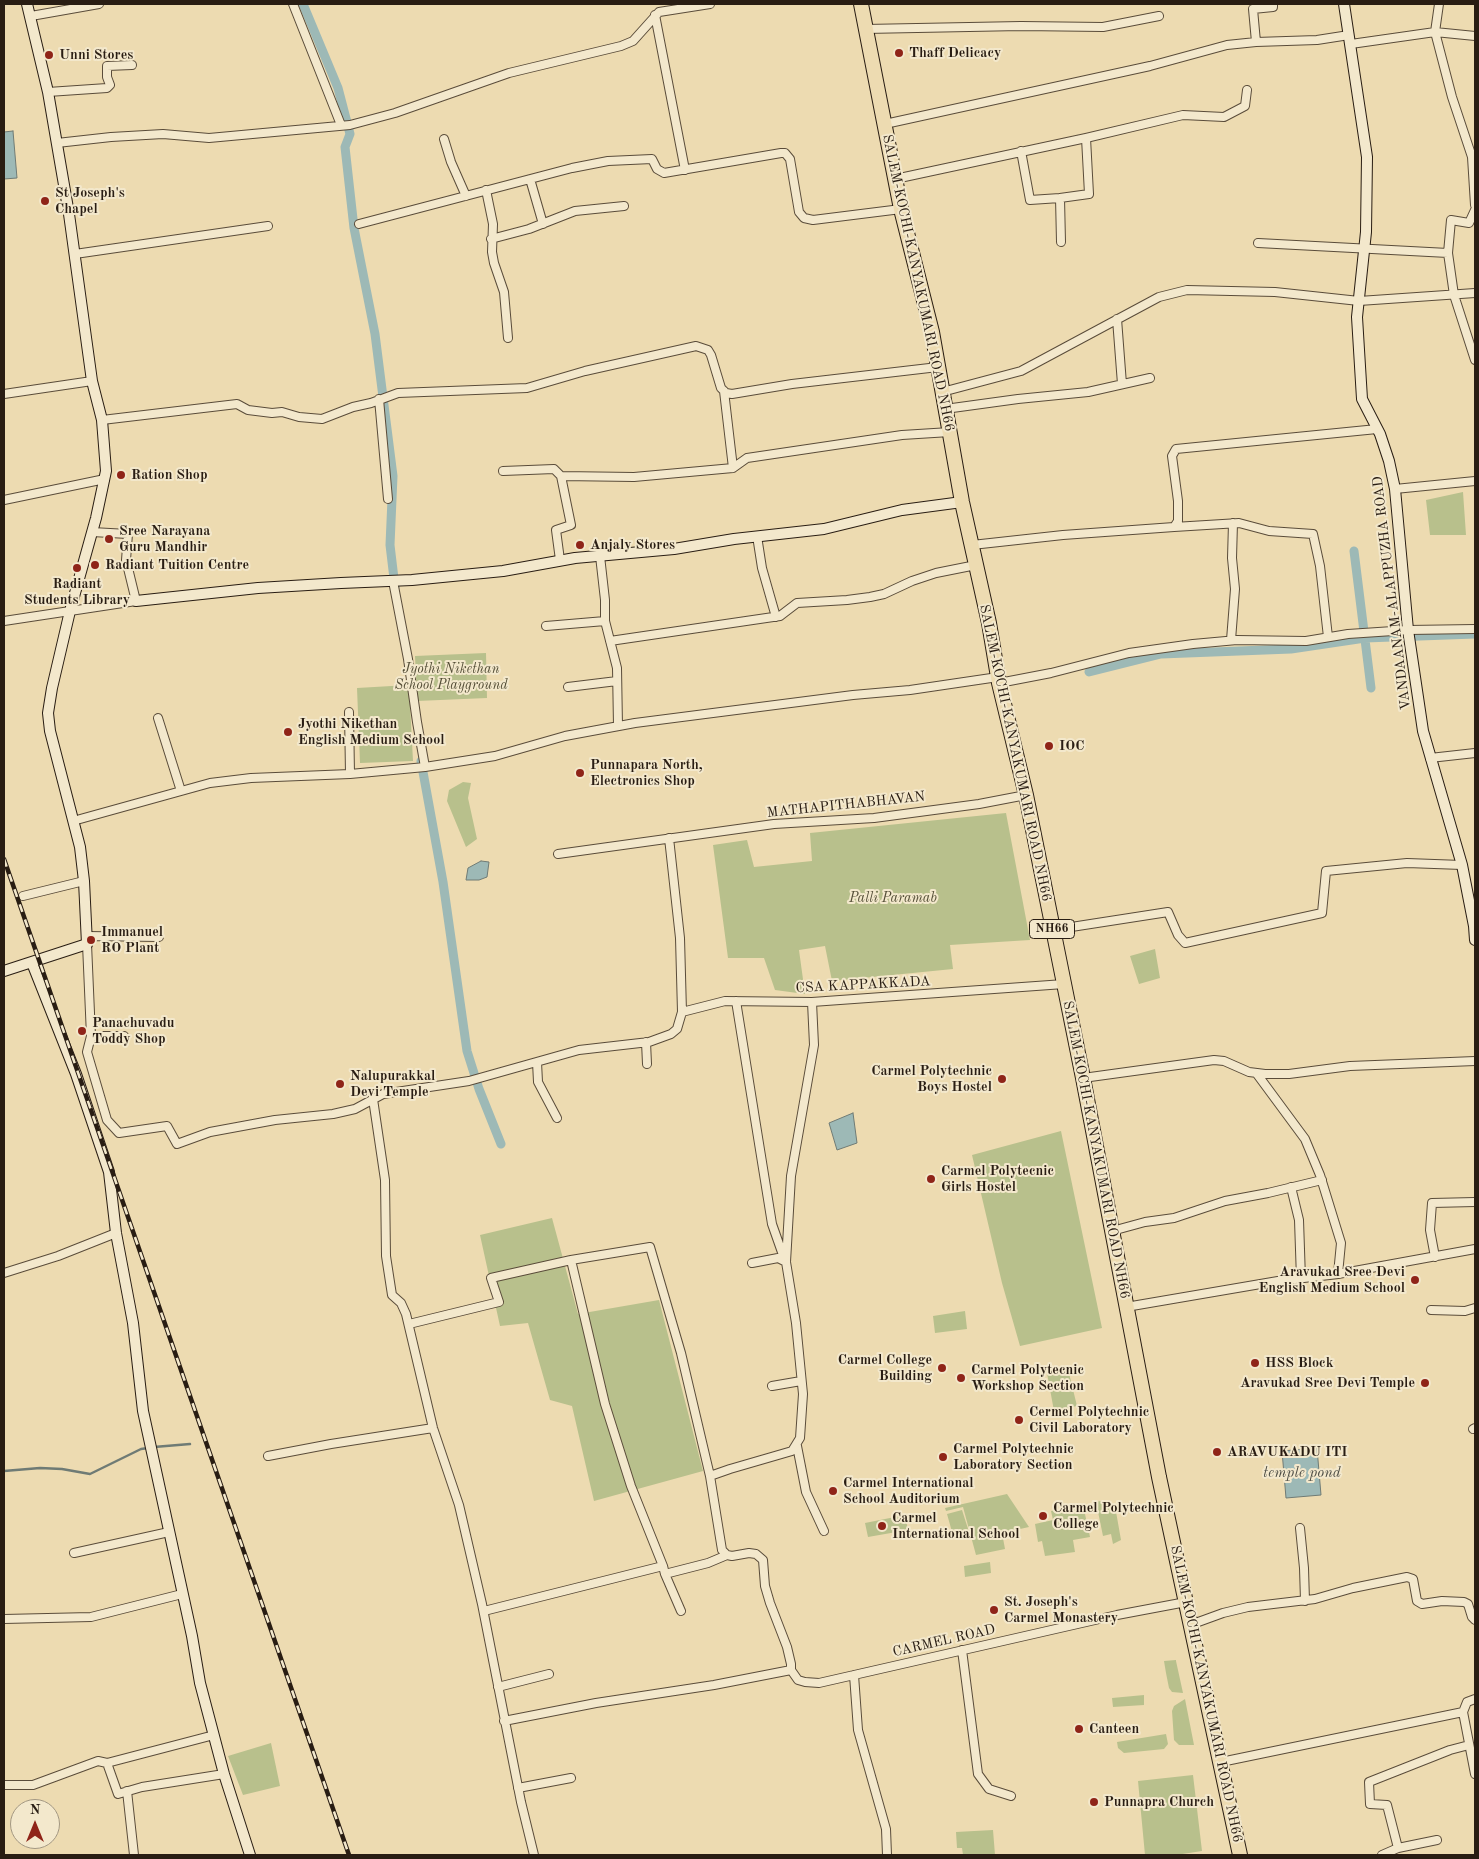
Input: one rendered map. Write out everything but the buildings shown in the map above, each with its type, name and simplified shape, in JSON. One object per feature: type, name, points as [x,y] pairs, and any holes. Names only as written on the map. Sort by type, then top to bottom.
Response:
[{"type":"highway","name":"SALEM-KOCHI-KANYAKUMARI ROAD NH66","points":[[861,4],[901,208],[932,332],[962,502],[998,680],[1026,795],[1083,1078],[1159,1477],[1240,1855]]},
{"type":"main road","points":[[4,971],[32,963],[87,940],[80,848],[50,731],[48,713],[70,611],[92,532],[106,470],[102,420],[92,381],[75,254],[57,143],[48,92],[27,4]]},
{"type":"main road","name":"VANDAANAM-ALAPPUZHA ROAD","points":[[1344,4],[1367,157],[1364,250],[1358,326],[1362,399],[1377,429],[1388,460],[1395,489],[1409,634],[1423,731],[1462,864],[1475,940]]},
{"type":"main road","points":[[136,602],[258,588],[395,581],[503,571],[560,560],[674,549],[758,536],[824,529],[902,510],[962,502]]},
{"type":"main road","points":[[32,963],[76,1074],[109,1172],[116,1233],[133,1323],[143,1411],[192,1636],[200,1683],[224,1774],[250,1855]]},
{"type":"street","points":[[31,16],[99,4]]},
{"type":"street","points":[[293,4],[328,90],[338,123]]},
{"type":"street","points":[[57,143],[163,134],[209,138],[338,123],[350,125],[395,113],[509,73],[621,46],[633,40],[655,15],[666,9],[710,4]]},
{"type":"street","points":[[1256,42],[1253,9],[1273,7],[1273,4]]},
{"type":"street","points":[[1439,4],[1435,32],[1452,97],[1472,157],[1475,205]]},
{"type":"street","points":[[655,15],[685,170]]},
{"type":"street","points":[[865,29],[1021,26],[1103,27],[1159,16]]},
{"type":"street","points":[[885,124],[1150,66],[1227,45],[1256,42],[1350,40],[1435,32],[1475,36]]},
{"type":"street","points":[[48,92],[106,88],[110,85],[107,78],[107,66],[132,65]]},
{"type":"street","points":[[895,179],[1183,115],[1224,117],[1245,106],[1246,90]]},
{"type":"street","points":[[1021,151],[1030,200],[1089,194],[1086,138]]},
{"type":"street","points":[[444,139],[451,162],[466,196]]},
{"type":"street","points":[[361,223],[572,168],[608,161],[648,158],[652,159],[660,172],[664,173],[785,153],[790,159],[799,212],[804,218],[813,220],[901,208]]},
{"type":"street","points":[[530,179],[543,224]]},
{"type":"street","points":[[486,190],[493,224],[491,240],[494,263],[504,292],[508,338]]},
{"type":"street","points":[[1060,198],[1061,242]]},
{"type":"street","points":[[491,240],[543,224],[575,211],[624,206]]},
{"type":"street","points":[[1475,210],[1472,222],[1451,220],[1448,253],[1454,294],[1475,360]]},
{"type":"street","points":[[75,254],[268,226]]},
{"type":"street","points":[[1258,243],[1448,253]]},
{"type":"street","points":[[942,392],[1021,371],[1159,297],[1187,290],[1275,292],[1359,301],[1475,293]]},
{"type":"street","points":[[1118,319],[1122,384]]},
{"type":"street","points":[[102,420],[237,404],[248,410],[272,413],[282,412],[299,418],[322,419],[398,393],[527,388],[586,371],[696,346],[708,350],[718,382],[724,391],[733,468]]},
{"type":"street","points":[[724,391],[732,394],[746,393],[792,384],[938,367]]},
{"type":"street","points":[[946,409],[1088,392],[1150,378]]},
{"type":"street","points":[[4,394],[92,381]]},
{"type":"street","points":[[384,398],[388,500]]},
{"type":"street","points":[[1174,527],[1178,521],[1178,501],[1172,456],[1176,449],[1377,429]]},
{"type":"street","points":[[561,476],[634,477],[733,468],[747,458],[902,434],[950,432]]},
{"type":"street","points":[[503,470],[554,469],[561,476],[571,526],[556,530],[560,560]]},
{"type":"street","points":[[4,500],[105,479]]},
{"type":"street","points":[[1395,489],[1475,481]]},
{"type":"street","points":[[1231,640],[1235,589],[1232,558],[1233,523]]},
{"type":"street","points":[[972,545],[1063,535],[1233,523],[1269,530],[1313,534],[1320,566],[1328,637]]},
{"type":"street","points":[[4,621],[136,602],[126,560],[128,534],[92,532]]},
{"type":"street","points":[[758,536],[762,568],[776,617]]},
{"type":"street","points":[[600,556],[605,600],[605,621],[617,668],[618,726]]},
{"type":"street","points":[[610,641],[776,617],[797,603],[870,597],[884,594],[912,581],[936,573],[976,565]]},
{"type":"street","points":[[395,581],[408,659],[422,767]]},
{"type":"street","points":[[546,626],[605,621]]},
{"type":"street","points":[[73,821],[210,783],[251,778],[350,774],[422,767],[495,756],[565,736],[618,726],[803,701],[1052,673],[1129,653],[1231,640],[1306,641],[1358,633],[1409,634],[1475,629]]},
{"type":"street","points":[[568,687],[618,682]]},
{"type":"street","points":[[349,712],[350,774]]},
{"type":"street","points":[[158,718],[181,791]]},
{"type":"street","points":[[1430,758],[1475,753]]},
{"type":"street","name":"MATHAPITHABHAVAN","points":[[558,854],[774,824],[874,818],[979,804],[1026,795]]},
{"type":"street","points":[[159,937],[87,940],[91,1036],[87,1052],[107,1120],[119,1133],[166,1126],[177,1144],[210,1132],[275,1120],[355,1109],[383,1094],[469,1081],[580,1050],[646,1042],[671,1034],[677,1029],[682,1012],[680,938],[669,838]]},
{"type":"street","points":[[1052,930],[1168,912],[1178,935],[1185,943],[1322,913],[1326,871],[1407,863],[1462,864]]},
{"type":"street","points":[[23,896],[84,882]]},
{"type":"street","name":"CSA KAPPAKKADA","points":[[682,1012],[725,1001],[812,1002],[1046,987],[1064,984]]},
{"type":"street","points":[[710,1476],[730,1468],[792,1451],[797,1446],[802,1427],[802,1381],[796,1323],[786,1262],[772,1224],[736,1001]]},
{"type":"street","points":[[786,1262],[791,1176],[814,1045],[812,1002]]},
{"type":"street","points":[[91,1036],[124,1036]]},
{"type":"street","points":[[646,1042],[647,1064]]},
{"type":"street","points":[[1083,1078],[1214,1060],[1224,1061],[1257,1074],[1289,1074],[1350,1066],[1475,1061]]},
{"type":"street","points":[[537,1062],[538,1082],[557,1118]]},
{"type":"street","points":[[1257,1074],[1305,1139],[1322,1180],[1341,1243],[1338,1274]]},
{"type":"street","points":[[373,1099],[385,1180],[386,1256],[392,1295],[401,1303],[409,1324],[433,1428],[459,1506],[484,1611],[504,1721],[534,1855]]},
{"type":"street","points":[[1112,1231],[1145,1222],[1174,1218],[1225,1201],[1322,1180]]},
{"type":"street","points":[[1291,1188],[1299,1220],[1301,1278]]},
{"type":"street","points":[[1435,1257],[1430,1230],[1432,1203],[1475,1202]]},
{"type":"street","points":[[4,1273],[58,1256],[116,1233]]},
{"type":"street","points":[[409,1324],[499,1302],[491,1278],[571,1260],[650,1246],[681,1353],[710,1476],[722,1550],[728,1556]]},
{"type":"street","points":[[1126,1307],[1301,1278],[1338,1274],[1475,1249]]},
{"type":"street","points":[[752,1263],[778,1258],[786,1262]]},
{"type":"street","points":[[571,1260],[605,1404],[631,1486],[681,1611]]},
{"type":"street","points":[[1431,1310],[1465,1311],[1475,1308]]},
{"type":"street","points":[[772,1386],[802,1381]]},
{"type":"street","points":[[268,1456],[433,1428]]},
{"type":"street","points":[[797,1446],[806,1492],[824,1531]]},
{"type":"street","points":[[1300,1528],[1305,1601]]},
{"type":"street","points":[[74,1553],[169,1532]]},
{"type":"street","points":[[484,1611],[664,1570],[708,1563],[728,1556],[756,1554],[763,1560],[765,1586],[770,1604],[787,1646],[791,1664],[791,1670],[596,1703],[504,1721]]},
{"type":"street","points":[[1190,1625],[1248,1607],[1305,1601],[1407,1577],[1413,1579],[1417,1601],[1422,1604],[1442,1601],[1464,1602],[1468,1604],[1475,1620]]},
{"type":"street","points":[[4,1620],[91,1617],[182,1594]]},
{"type":"street","name":"CARMEL ROAD","points":[[791,1670],[798,1680],[819,1684],[1108,1617],[1186,1602]]},
{"type":"street","points":[[962,1650],[978,1774],[989,1789],[1012,1796]]},
{"type":"street","points":[[498,1687],[549,1674]]},
{"type":"street","points":[[854,1675],[858,1730],[886,1829],[887,1855]]},
{"type":"street","points":[[1475,1699],[1467,1702],[1462,1712],[1475,1774]]},
{"type":"street","points":[[1221,1762],[1462,1712]]},
{"type":"street","points":[[4,1785],[32,1785],[95,1761],[107,1763],[214,1735]]},
{"type":"street","points":[[1398,1848],[1387,1805],[1370,1804],[1369,1782],[1450,1750],[1470,1745]]},
{"type":"street","points":[[107,1763],[118,1794],[224,1774]]},
{"type":"street","points":[[518,1788],[571,1778]]},
{"type":"street","points":[[127,1791],[134,1855]]},
{"type":"street","points":[[1382,1855],[1398,1848],[1437,1840]]},
{"type":"green space","points":[[1463,492],[1466,535],[1430,535],[1426,500]]},
{"type":"green space","name":"Jyothi Nikethan School Playground","points":[[486,653],[487,698],[417,701],[415,656]]},
{"type":"green space","name":"Jyothi Nikethan School Playground","points":[[409,685],[413,761],[360,763],[357,688]]},
{"type":"green space","points":[[463,782],[471,783],[468,798],[477,839],[466,847],[447,801],[449,790]]},
{"type":"green space","name":"Palli Paramab","points":[[1006,813],[1030,940],[950,945],[953,969],[832,981],[825,946],[799,950],[805,994],[775,990],[764,958],[728,958],[713,845],[747,840],[754,867],[812,861],[810,833]]},
{"type":"green space","points":[[1155,949],[1160,978],[1139,984],[1130,956]]},
{"type":"green space","points":[[1061,1131],[1102,1328],[1020,1346],[1002,1283],[972,1155]]},
{"type":"green space","points":[[552,1218],[578,1314],[659,1300],[703,1471],[594,1501],[572,1406],[550,1400],[528,1323],[500,1326],[480,1235]]},
{"type":"green space","points":[[965,1311],[967,1329],[935,1333],[933,1316]]},
{"type":"green space","points":[[1068,1369],[1077,1406],[1054,1411],[1047,1373]]},
{"type":"green space","points":[[1007,1494],[1029,1527],[1002,1533],[1005,1549],[976,1555],[963,1507],[946,1511],[945,1508]]},
{"type":"green space","points":[[1105,1500],[1115,1506],[1121,1540],[1113,1544],[1111,1534],[1103,1536],[1096,1502]]},
{"type":"green space","points":[[1083,1505],[1090,1537],[1073,1540],[1075,1552],[1045,1556],[1042,1541],[1038,1542],[1035,1524],[1053,1520],[1051,1511]]},
{"type":"green space","points":[[962,1510],[970,1535],[954,1539],[947,1514]]},
{"type":"green space","points":[[905,1515],[908,1530],[868,1537],[865,1523]]},
{"type":"green space","points":[[990,1562],[991,1573],[965,1577],[964,1566]]},
{"type":"green space","points":[[1176,1660],[1183,1693],[1172,1692],[1169,1688],[1164,1661]]},
{"type":"green space","points":[[1144,1695],[1144,1705],[1113,1707],[1112,1698]]},
{"type":"green space","points":[[1185,1699],[1194,1745],[1179,1745],[1174,1740],[1172,1711],[1174,1706]]},
{"type":"green space","points":[[1166,1734],[1168,1744],[1164,1749],[1124,1753],[1118,1748],[1117,1742]]},
{"type":"green space","points":[[271,1743],[280,1786],[243,1795],[228,1756]]},
{"type":"green space","points":[[1193,1775],[1202,1851],[1176,1855],[1145,1855],[1138,1781]]},
{"type":"green space","points":[[993,1830],[995,1855],[963,1855],[962,1848],[957,1848],[956,1832]]},
{"type":"water","points":[[13,131],[17,178],[4,179],[4,132]]},
{"type":"water","points":[[481,861],[489,862],[487,877],[479,880],[466,880],[468,868]]},
{"type":"water","points":[[853,1113],[857,1143],[837,1150],[829,1123]]},
{"type":"water","name":"temple pond","points":[[1317,1448],[1321,1495],[1286,1498],[1282,1451]]},
{"type":"waterway","points":[[303,4],[338,88],[350,134],[345,147],[354,228],[375,334],[393,476],[390,545],[395,587]]},
{"type":"waterway","points":[[1354,551],[1371,688]]},
{"type":"waterway","points":[[1089,672],[1161,654],[1291,649],[1365,638],[1475,634]]},
{"type":"waterway","points":[[421,761],[443,882],[467,1051],[479,1089],[501,1144]]},
{"type":"waterway","points":[[154,1447],[190,1444]]},
{"type":"waterway","points":[[4,1471],[40,1468],[62,1469],[90,1474],[141,1449],[148,1448]]},
{"type":"railway","points":[[4,859],[349,1855]]},
{"type":"place","name":"Thaff Delicacy","points":[[899,53]]},
{"type":"place","name":"Unni Stores","points":[[49,55]]},
{"type":"place","name":"St Joseph's Chapel","points":[[45,201]]},
{"type":"place","name":"Ration Shop","points":[[121,475]]},
{"type":"place","name":"Sree Narayana Guru Mandhir","points":[[109,539]]},
{"type":"place","name":"Anjaly Stores","points":[[580,545]]},
{"type":"place","name":"Radiant Tuition Centre","points":[[95,565]]},
{"type":"place","name":"Radiant Students Library","points":[[77,568]]},
{"type":"place","name":"Jyothi Nikethan English Medium School","points":[[288,732]]},
{"type":"place","name":"IOC","points":[[1049,746]]},
{"type":"place","name":"Punnapara North, Electronics Shop","points":[[580,773]]},
{"type":"place","name":"Immanuel RO Plant","points":[[91,940]]},
{"type":"place","name":"Panachuvadu Toddy Shop","points":[[82,1031]]},
{"type":"place","name":"Carmel Polytechnic Boys Hostel","points":[[1002,1079]]},
{"type":"place","name":"Nalupurakkal Devi Temple","points":[[340,1084]]},
{"type":"place","name":"Carmel Polytecnic Girls Hostel","points":[[931,1179]]},
{"type":"place","name":"Aravukad Sree Devi English Medium School","points":[[1415,1280]]},
{"type":"place","name":"HSS Block","points":[[1255,1363]]},
{"type":"place","name":"Carmel College Building","points":[[942,1368]]},
{"type":"place","name":"Carmel Polytecnic Workshop Section","points":[[961,1378]]},
{"type":"place","name":"Aravukad Sree Devi Temple","points":[[1425,1383]]},
{"type":"place","name":"Cermel Polytechnic Civil Laboratory","points":[[1019,1420]]},
{"type":"place","name":"ARAVUKADU ITI","points":[[1217,1452]]},
{"type":"place","name":"Carmel Polytechnic Laboratory Section","points":[[943,1457]]},
{"type":"place","name":"Carmel International School Auditorium","points":[[833,1491]]},
{"type":"place","name":"Carmel Polytechnic College","points":[[1043,1516]]},
{"type":"place","name":"Carmel International School","points":[[882,1526]]},
{"type":"place","name":"St. Joseph's Carmel Monastery","points":[[994,1610]]},
{"type":"place","name":"Canteen","points":[[1079,1729]]},
{"type":"place","name":"Punnapra Church","points":[[1094,1802]]}]
